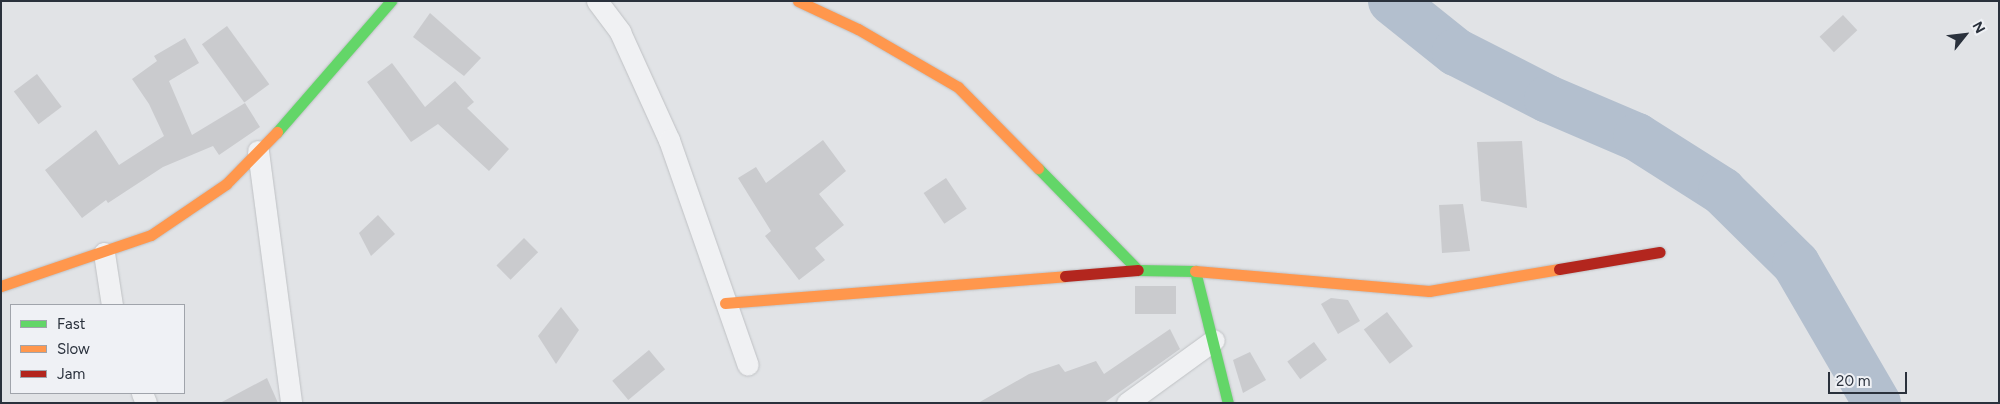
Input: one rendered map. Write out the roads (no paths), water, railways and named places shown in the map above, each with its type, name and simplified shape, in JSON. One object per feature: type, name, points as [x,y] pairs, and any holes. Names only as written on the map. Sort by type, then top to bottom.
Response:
[{"type":"street","points":[[1,286],[151,236],[226,184],[258,152],[391,1]]},
{"type":"street","points":[[597,1],[620,32],[669,140],[748,365]]},
{"type":"street","points":[[798,1],[858,29],[958,87],[1138,270]]},
{"type":"street","points":[[258,152],[291,403]]},
{"type":"street","points":[[726,303],[1138,270],[1196,271],[1429,291],[1660,252]]},
{"type":"street","points":[[104,253],[112,304]]},
{"type":"street","points":[[1196,271],[1228,403]]},
{"type":"street","points":[[1127,403],[1214,340]]},
{"type":"waterway","points":[[1392,1],[1456,52],[1548,99],[1637,137],[1722,191],[1796,264],[1877,403]]}]
